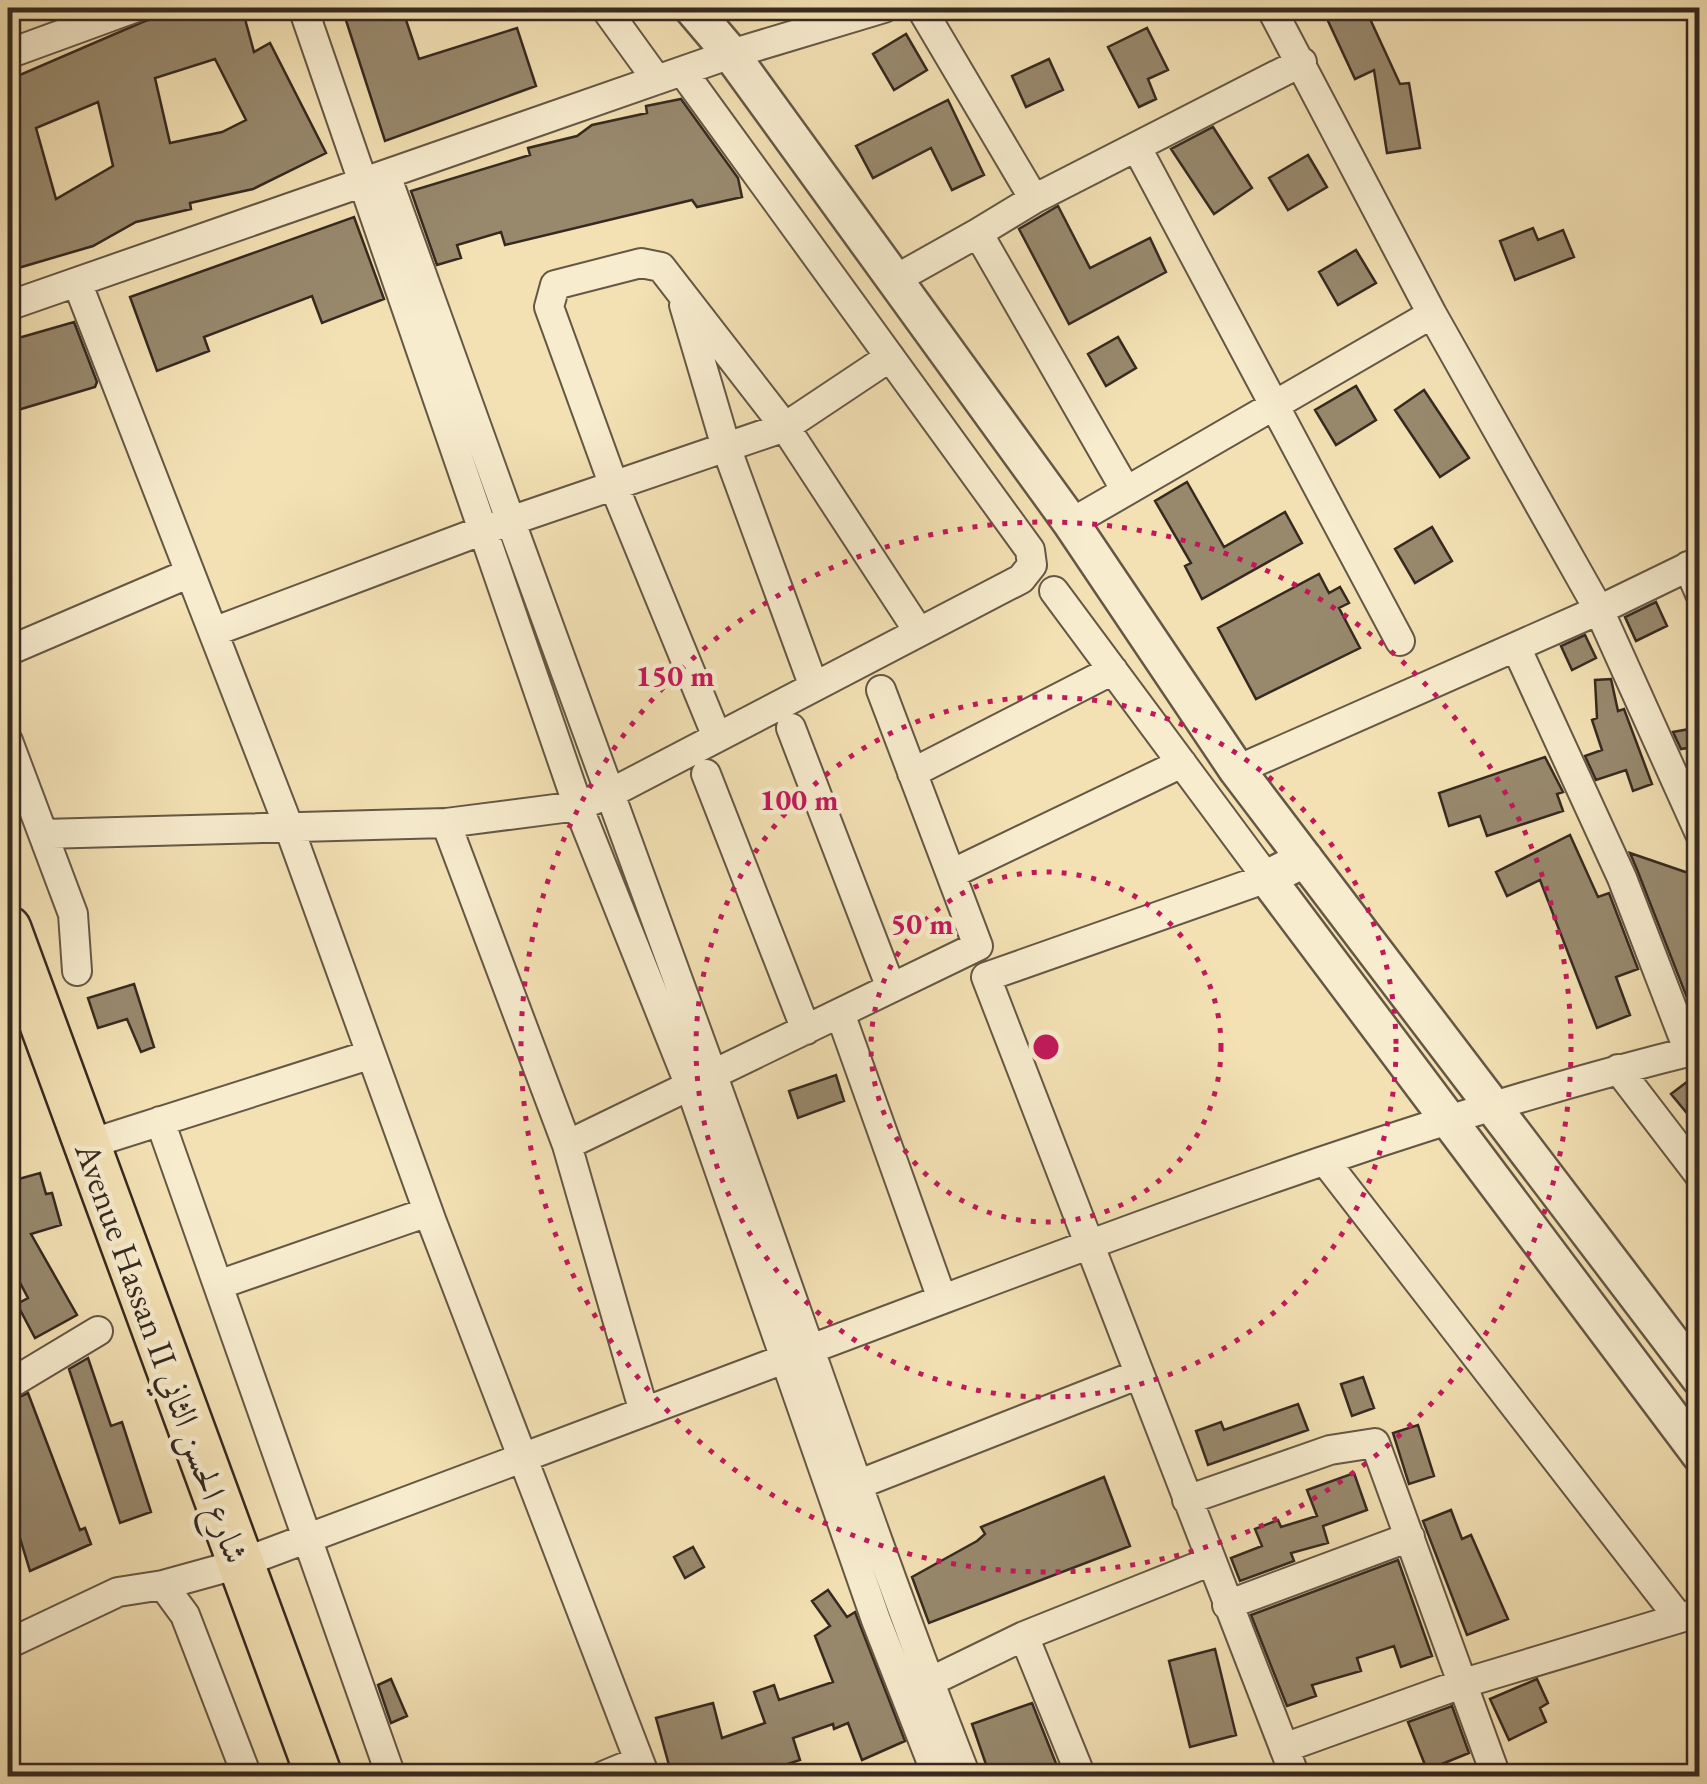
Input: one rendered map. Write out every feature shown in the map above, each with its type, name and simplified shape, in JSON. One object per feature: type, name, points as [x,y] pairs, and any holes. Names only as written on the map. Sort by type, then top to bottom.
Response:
[{"type":"main road","name":"Avenue Hassan II شارع الحسن الثاني","points":[[8,929],[319,1776]]},
{"type":"street","points":[[8,54],[79,18],[134,8]]},
{"type":"street","points":[[303,8],[509,521],[607,795],[797,1354],[876,1620],[966,1776]]},
{"type":"street","points":[[43,834],[446,823],[578,806],[607,795],[1021,579],[1032,564],[1030,550],[890,357],[670,76],[604,8]]},
{"type":"street","points":[[692,8],[731,54],[1071,523],[1237,770],[1700,1379]]},
{"type":"street","points":[[8,306],[843,14],[884,8]]},
{"type":"street","points":[[921,8],[1034,199]]},
{"type":"street","points":[[1271,8],[1432,314],[1599,610],[1700,834]]},
{"type":"street","points":[[896,279],[1034,199],[1302,62]]},
{"type":"street","points":[[1138,148],[1400,640]]},
{"type":"street","points":[[373,180],[481,530],[578,806],[701,1080]]},
{"type":"street","points":[[978,233],[1125,489]]},
{"type":"street","points":[[718,737],[614,486],[549,307],[556,285],[641,263],[661,266],[785,427],[919,632]]},
{"type":"street","points":[[77,282],[290,830],[369,1055],[642,1769],[602,1776]]},
{"type":"street","points":[[679,290],[726,447],[814,687]]},
{"type":"street","points":[[1071,523],[1432,314]]},
{"type":"street","points":[[213,632],[481,530],[785,427],[890,357]]},
{"type":"street","points":[[1237,770],[1694,564],[1700,594]]},
{"type":"street","points":[[8,651],[190,573]]},
{"type":"street","points":[[1054,591],[1447,1122],[1700,1455]]},
{"type":"street","points":[[8,1644],[118,1592],[162,1585],[239,1564],[1088,1244],[1492,1106],[1694,1051],[1622,878],[1516,647]]},
{"type":"street","points":[[912,773],[1113,670]]},
{"type":"street","points":[[568,1145],[978,946],[881,690]]},
{"type":"street","points":[[792,728],[891,988]]},
{"type":"street","points":[[8,741],[73,914],[77,972]]},
{"type":"street","points":[[951,874],[1182,764]]},
{"type":"street","points":[[706,774],[806,1030]]},
{"type":"street","points":[[446,823],[568,1145],[644,1412]]},
{"type":"street","points":[[1295,1776],[1209,1562],[986,977],[1267,878],[1305,859]]},
{"type":"street","points":[[840,1013],[942,1299]]},
{"type":"street","points":[[86,1145],[369,1055]]},
{"type":"street","points":[[1618,1070],[1700,1176]]},
{"type":"street","points":[[160,1121],[391,1776]]},
{"type":"street","points":[[1284,1748],[1464,1683],[1689,1615],[1325,1161]]},
{"type":"street","points":[[218,1285],[428,1212]]},
{"type":"street","points":[[8,1385],[98,1330]]},
{"type":"street","points":[[797,1354],[857,1485],[918,1687],[937,1776]]},
{"type":"street","points":[[857,1485],[1137,1374]]},
{"type":"street","points":[[1187,1500],[1330,1450],[1370,1442],[1378,1446],[1496,1776]]},
{"type":"street","points":[[1227,1605],[1410,1536]]},
{"type":"street","points":[[918,1687],[1024,1636],[1209,1562]]},
{"type":"street","points":[[162,1585],[186,1615],[248,1776]]},
{"type":"street","points":[[1024,1636],[1082,1776]]},
{"type":"building","points":[[190,8],[242,8],[254,52],[270,43],[326,153],[253,189],[190,203],[191,209],[136,222],[93,246],[8,271],[8,80],[145,21]],"holes":[[[215,59],[246,120],[222,132],[170,143],[155,78]],[[98,102],[113,166],[56,199],[36,128]]]},
{"type":"building","points":[[342,8],[402,8],[419,59],[517,28],[536,86],[385,141]]},
{"type":"building","points":[[1322,8],[1365,8],[1400,84],[1409,83],[1420,148],[1387,153],[1374,70],[1355,79]]},
{"type":"building","points":[[1147,28],[1168,70],[1148,79],[1156,99],[1139,107],[1108,47]]},
{"type":"building","points":[[906,34],[927,70],[894,90],[873,54]]},
{"type":"building","points":[[1049,59],[1063,90],[1026,107],[1012,76]]},
{"type":"building","points":[[681,99],[738,178],[742,197],[697,207],[692,200],[505,245],[501,232],[457,245],[461,258],[437,265],[411,191],[530,155],[528,148],[577,136],[592,125],[647,113],[646,106]]},
{"type":"building","points":[[948,100],[984,175],[952,190],[931,148],[873,178],[856,146]]},
{"type":"building","points":[[1213,127],[1252,188],[1214,214],[1171,149]]},
{"type":"building","points":[[1308,155],[1327,187],[1288,210],[1269,178]]},
{"type":"building","points":[[1058,206],[1090,268],[1150,238],[1166,272],[1069,324],[1019,229]]},
{"type":"building","points":[[354,217],[384,299],[322,323],[312,296],[204,337],[209,351],[157,371],[130,297]]},
{"type":"building","points":[[1533,228],[1538,240],[1563,230],[1574,257],[1515,280],[1500,241]]},
{"type":"building","points":[[1356,250],[1376,283],[1338,305],[1319,272]]},
{"type":"building","points":[[74,322],[97,382],[95,387],[11,412],[8,341]]},
{"type":"building","points":[[1118,337],[1136,368],[1106,386],[1088,354]]},
{"type":"building","points":[[1356,386],[1376,420],[1336,445],[1315,410]]},
{"type":"building","points":[[1424,390],[1469,458],[1440,477],[1395,410]]},
{"type":"building","points":[[1187,482],[1224,547],[1285,512],[1302,543],[1202,599],[1185,566],[1191,563],[1155,501]]},
{"type":"building","points":[[1432,527],[1452,561],[1415,583],[1395,549]]},
{"type":"building","points":[[1319,574],[1329,593],[1340,587],[1349,603],[1339,608],[1360,648],[1256,699],[1218,628]]},
{"type":"building","points":[[1656,602],[1667,626],[1636,641],[1625,617]]},
{"type":"building","points":[[1585,635],[1596,658],[1572,670],[1561,646]]},
{"type":"building","points":[[1611,679],[1618,711],[1624,709],[1652,784],[1633,791],[1626,770],[1596,780],[1585,756],[1602,750],[1592,720],[1597,718],[1595,680]]},
{"type":"building","points":[[1700,727],[1700,746],[1681,749],[1673,732]]},
{"type":"building","points":[[1545,757],[1563,792],[1557,794],[1563,811],[1487,836],[1480,816],[1449,826],[1439,793]]},
{"type":"building","points":[[1570,835],[1598,897],[1609,893],[1638,969],[1616,977],[1630,1015],[1597,1028],[1540,880],[1507,896],[1496,872]]},
{"type":"building","points":[[1630,853],[1700,877],[1700,1031],[1638,872]]},
{"type":"building","points":[[134,984],[154,1047],[141,1052],[127,1019],[98,1028],[88,998]]},
{"type":"building","points":[[1700,1072],[1700,1129],[1671,1094]]},
{"type":"building","points":[[836,1075],[844,1101],[798,1118],[789,1091]]},
{"type":"building","points":[[40,1173],[46,1194],[52,1193],[61,1225],[31,1234],[77,1315],[35,1338],[17,1304],[28,1298],[8,1260],[8,1182]]},
{"type":"building","points":[[88,1358],[111,1426],[122,1422],[151,1512],[120,1523],[69,1369]]},
{"type":"building","points":[[1363,1377],[1374,1408],[1352,1416],[1341,1384]]},
{"type":"building","points":[[28,1393],[80,1530],[85,1528],[91,1544],[30,1571],[8,1499],[8,1402]]},
{"type":"building","points":[[1298,1404],[1308,1430],[1208,1465],[1196,1431],[1221,1422],[1224,1430]]},
{"type":"building","points":[[1418,1425],[1434,1476],[1409,1484],[1393,1433]]},
{"type":"building","points":[[1354,1473],[1367,1510],[1323,1526],[1328,1543],[1291,1553],[1294,1561],[1240,1581],[1231,1558],[1262,1546],[1255,1529],[1278,1520],[1281,1527],[1317,1516],[1307,1490]]},
{"type":"building","points":[[1104,1477],[1130,1546],[929,1623],[912,1577],[977,1541],[985,1534],[981,1527]]},
{"type":"building","points":[[1451,1510],[1462,1539],[1471,1535],[1508,1619],[1467,1635],[1423,1521]]},
{"type":"building","points":[[693,1547],[704,1567],[685,1578],[674,1557]]},
{"type":"building","points":[[1398,1560],[1432,1656],[1401,1667],[1394,1646],[1357,1658],[1361,1671],[1312,1685],[1316,1696],[1287,1706],[1251,1615]]},
{"type":"building","points":[[828,1590],[847,1617],[855,1612],[905,1741],[862,1760],[848,1723],[834,1729],[833,1724],[793,1738],[800,1760],[751,1776],[672,1776],[656,1718],[713,1703],[722,1738],[765,1723],[754,1692],[774,1685],[779,1700],[833,1682],[815,1636],[830,1626],[812,1601]]},
{"type":"building","points":[[1215,1649],[1236,1735],[1190,1747],[1169,1661]]},
{"type":"building","points":[[391,1679],[407,1716],[391,1723],[378,1685]]},
{"type":"building","points":[[1537,1679],[1548,1703],[1540,1708],[1546,1722],[1509,1740],[1490,1699]]},
{"type":"building","points":[[1032,1703],[1061,1776],[990,1776],[972,1724]]},
{"type":"building","points":[[1452,1706],[1469,1753],[1427,1770],[1408,1722]]}]
